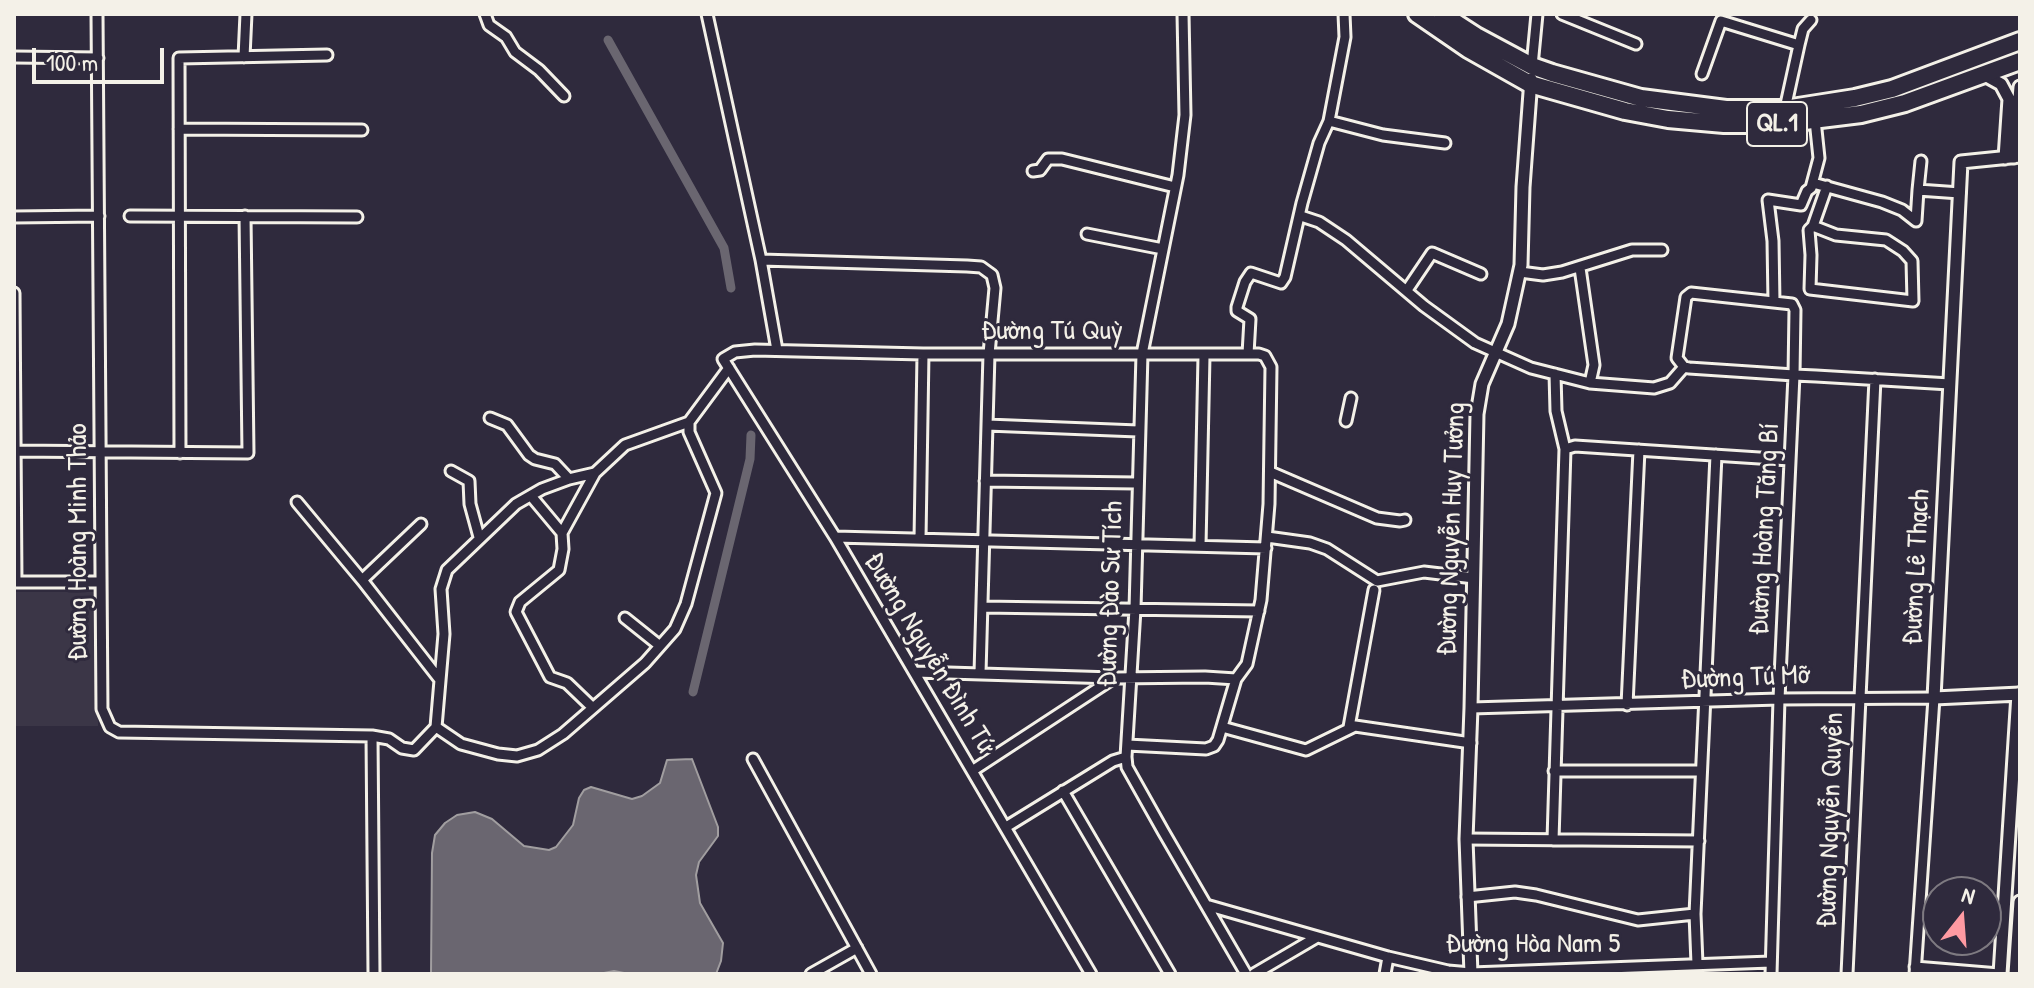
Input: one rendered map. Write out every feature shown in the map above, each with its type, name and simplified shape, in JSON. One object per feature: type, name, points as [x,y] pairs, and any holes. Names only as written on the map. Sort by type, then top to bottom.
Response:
[{"type":"highway","name":"QL.1","points":[[1417,14],[1468,49],[1530,84],[1595,103],[1750,125],[1861,114],[1905,103],[2020,61]]},
{"type":"highway","name":"QL.1","points":[[1442,14],[1532,66],[1668,111],[1785,109],[1892,89],[2020,41]]},
{"type":"street","name":"Đường Hoàng Minh Thảo","points":[[97,14],[102,709],[110,727],[119,732],[372,736],[389,739],[402,748],[414,750],[436,727]]},
{"type":"street","points":[[244,57],[246,14]]},
{"type":"street","points":[[485,14],[489,25],[506,37],[523,61],[539,70],[564,96]]},
{"type":"street","points":[[707,14],[761,260],[777,350]]},
{"type":"street","name":"Đường Đào Sư Tích","points":[[1183,14],[1185,115],[1175,187],[1142,354],[1136,483],[1135,609],[1126,757],[1127,767],[1141,793],[1246,974]]},
{"type":"street","points":[[1127,745],[1209,749],[1216,745],[1236,679],[1247,664],[1259,611],[1266,542],[1271,367],[1265,356],[1248,354],[1250,319],[1237,309],[1247,277],[1253,273],[1281,283],[1285,277],[1302,203],[1319,143],[1329,121],[1345,37],[1344,14]]},
{"type":"street","points":[[1532,66],[1537,14]]},
{"type":"street","points":[[1562,14],[1636,44]]},
{"type":"street","points":[[1785,109],[1803,29],[1811,20]]},
{"type":"street","points":[[1702,74],[1721,21],[1799,45]]},
{"type":"street","points":[[180,453],[179,58],[327,55]]},
{"type":"street","points":[[14,57],[98,58]]},
{"type":"street","name":"Đường Nguyễn Huy Tưởng","points":[[1471,973],[1466,839],[1471,743],[1477,414],[1480,389],[1508,324],[1520,272],[1532,66]]},
{"type":"street","points":[[1983,74],[2001,84],[2009,99],[2013,157]]},
{"type":"street","points":[[2013,157],[2020,87]]},
{"type":"street","points":[[1815,120],[1819,158],[1813,183],[1801,205],[1768,200],[1773,241],[1774,302],[1688,295],[1677,358],[1687,368],[1950,384]]},
{"type":"street","points":[[1329,121],[1383,135],[1445,143]]},
{"type":"street","points":[[179,129],[362,130]]},
{"type":"street","name":"Đường Lê Thạch","points":[[1915,971],[1934,698],[1961,162],[2013,157]]},
{"type":"street","points":[[1033,171],[1040,170],[1044,162],[1051,158],[1175,187]]},
{"type":"street","points":[[1813,183],[1892,206],[1916,221],[1921,161]]},
{"type":"street","points":[[1813,226],[1836,235],[1886,240],[1903,251],[1912,261],[1913,301],[1810,289],[1809,230],[1827,186]]},
{"type":"street","points":[[1918,190],[1960,193]]},
{"type":"street","points":[[14,217],[99,216]]},
{"type":"street","points":[[130,216],[357,217]]},
{"type":"street","points":[[14,451],[248,453],[245,216]]},
{"type":"street","points":[[1301,216],[1319,222],[1346,240],[1424,306],[1475,343],[1531,368],[1590,383],[1654,388],[1670,383],[1687,368]]},
{"type":"street","points":[[1087,234],[1163,249]]},
{"type":"street","points":[[1520,272],[1543,275],[1580,268],[1632,250],[1662,250]]},
{"type":"street","points":[[1407,290],[1432,253],[1481,274]]},
{"type":"street","points":[[761,260],[981,267],[992,275],[995,288],[989,354],[980,673]]},
{"type":"street","points":[[1580,268],[1594,365],[1590,383]]},
{"type":"street","points":[[14,293],[15,582],[101,582]]},
{"type":"street","name":"Đường Hoàng Tăng Bí","points":[[1771,974],[1795,306],[1774,302]]},
{"type":"street","name":"Đường Tú Quỳ","points":[[723,359],[735,352],[777,350],[923,354],[1248,354]]},
{"type":"street","points":[[920,539],[923,354]]},
{"type":"street","points":[[1200,546],[1204,356]]},
{"type":"street","name":"Đường Nguyễn Đình Tứ","points":[[723,359],[835,537],[1091,974]]},
{"type":"street","points":[[593,708],[567,683],[550,677],[516,612],[520,602],[559,570],[562,533],[595,473],[625,445],[689,422],[729,368]]},
{"type":"street","points":[[1553,840],[1565,449],[1556,411],[1555,374]]},
{"type":"street","name":"Đường Nguyễn Quyền","points":[[1847,974],[1875,379]]},
{"type":"street","points":[[1346,421],[1351,398]]},
{"type":"street","points":[[490,418],[507,425],[529,455],[555,464],[569,479]]},
{"type":"street","points":[[595,473],[569,479],[516,504],[447,570],[441,589],[444,634],[436,727],[461,744],[517,756],[538,750],[593,708],[675,629],[686,604],[716,493],[689,432],[689,422]]},
{"type":"street","points":[[987,425],[1138,431]]},
{"type":"street","points":[[1565,449],[1575,446],[1790,460]]},
{"type":"street","points":[[1627,705],[1639,450]]},
{"type":"street","points":[[1697,964],[1695,914],[1716,455]]},
{"type":"street","points":[[451,471],[469,481],[470,504],[479,537]]},
{"type":"street","points":[[1270,472],[1377,518],[1405,520]]},
{"type":"street","points":[[985,481],[1136,483]]},
{"type":"street","points":[[531,496],[562,533]]},
{"type":"street","points":[[297,502],[440,680]]},
{"type":"street","points":[[362,580],[421,524]]},
{"type":"street","points":[[835,537],[1200,546],[1310,543],[1327,549],[1377,581],[1424,572],[1474,578]]},
{"type":"street","points":[[1349,727],[1374,590]]},
{"type":"street","points":[[982,607],[1259,611]]},
{"type":"street","points":[[625,618],[660,646]]},
{"type":"street","points":[[915,672],[1236,679]]},
{"type":"street","points":[[972,771],[1114,678]]},
{"type":"street","points":[[1915,971],[2000,974],[2019,694]]},
{"type":"street","name":"Đường Tú Mỡ","points":[[1471,708],[2019,694]]},
{"type":"street","points":[[1222,727],[1306,750],[1349,727],[1471,743]]},
{"type":"street","points":[[372,736],[374,974]]},
{"type":"street","points":[[1006,827],[1113,761],[1126,757]]},
{"type":"street","points":[[753,759],[871,974]]},
{"type":"street","points":[[1554,771],[1701,771]]},
{"type":"street","points":[[1063,791],[1170,974]]},
{"type":"street","points":[[1466,839],[1699,841]]},
{"type":"street","points":[[1467,897],[1515,892],[1638,920],[1695,914]]},
{"type":"street","points":[[2015,974],[2020,902]]},
{"type":"street","name":"Đường Hòa Nam 5","points":[[1206,905],[1448,971],[1556,972],[1771,962]]},
{"type":"street","points":[[1254,974],[1317,937]]},
{"type":"street","points":[[811,974],[857,948]]},
{"type":"street","points":[[1383,973],[1388,957]]},
{"type":"shaded area","points":[[14,592],[97,592],[98,726],[14,726]]},
{"type":"shaded area","points":[[692,759],[718,827],[718,836],[699,862],[696,875],[700,903],[723,943],[716,974],[629,974],[614,971],[599,974],[431,974],[432,853],[435,835],[445,823],[457,815],[475,812],[492,819],[524,846],[549,850],[556,847],[573,825],[584,790],[591,787],[632,799],[660,783],[667,760]]},
{"type":"waterway","points":[[608,40],[724,248],[731,288]]},
{"type":"waterway","points":[[693,692],[750,459],[751,435]]}]
